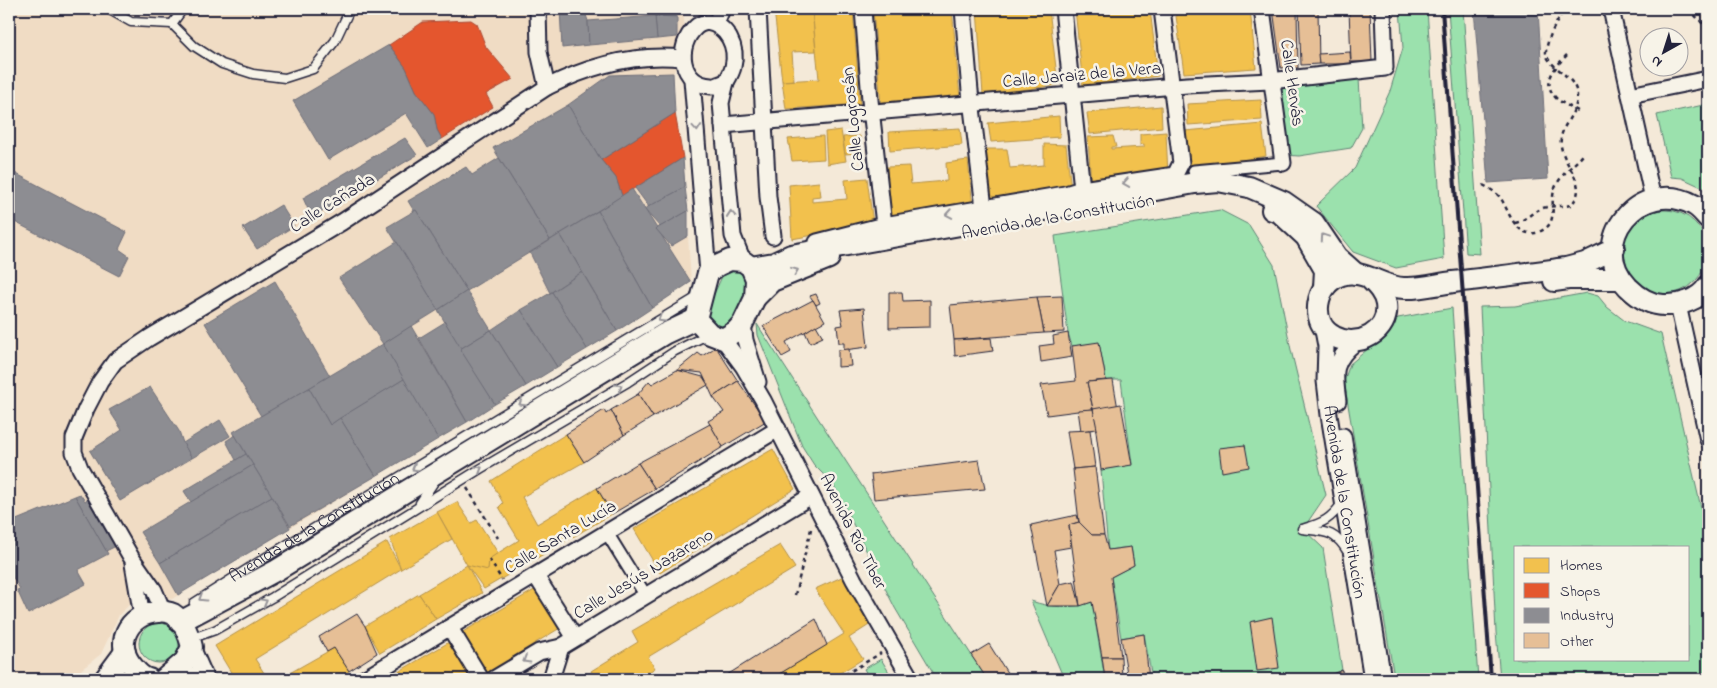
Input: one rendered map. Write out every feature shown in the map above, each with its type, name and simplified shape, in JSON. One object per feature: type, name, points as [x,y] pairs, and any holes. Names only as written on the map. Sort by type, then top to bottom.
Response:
[{"type":"main road","name":"Avenida de la Constitución","points":[[747,264],[774,264],[791,255],[1195,183],[1218,181],[1249,187],[1284,202],[1314,223],[1337,257],[1363,276],[1403,288],[1566,268],[1585,263],[1614,249]]},
{"type":"main road","name":"Avenida de la Constitución","points":[[755,298],[772,281],[832,257],[1068,217],[1194,192],[1250,200],[1279,212],[1306,237],[1325,270],[1324,287]]},
{"type":"main road","points":[[1708,218],[1696,206],[1673,197],[1653,199],[1635,207],[1623,218],[1613,240],[1613,263],[1620,279],[1637,296],[1657,305],[1678,304],[1690,300],[1708,286]]},
{"type":"main road","points":[[730,260],[747,264],[756,279],[755,298],[743,323],[736,331],[716,337],[696,319],[708,273],[730,260]]},
{"type":"main road","points":[[1343,274],[1363,276],[1381,290],[1386,303],[1384,320],[1377,332],[1367,339],[1346,342],[1332,336],[1322,325],[1318,314],[1318,301],[1324,287],[1332,280],[1343,274]]},
{"type":"main road","points":[[1386,312],[1403,301],[1500,290],[1568,278],[1620,279]]},
{"type":"main road","name":"Avenida de la Constitución","points":[[180,622],[277,570],[446,467],[462,448],[511,419],[664,334],[696,319]]},
{"type":"main road","points":[[145,677],[130,663],[125,652],[124,641],[132,622],[151,612],[180,622],[185,661],[170,675]]},
{"type":"main road","points":[[105,679],[125,652]]},
{"type":"main road","points":[[119,679],[145,677]]},
{"type":"street","points":[[538,9],[538,52],[547,87]]},
{"type":"street","points":[[716,24],[722,9]]},
{"type":"street","points":[[758,9],[768,197],[773,236]]},
{"type":"street","name":"Calle Logrosán","points":[[863,9],[871,113],[884,225]]},
{"type":"street","points":[[963,9],[984,208]]},
{"type":"street","points":[[1063,9],[1082,189]]},
{"type":"street","points":[[1162,9],[1172,87]]},
{"type":"street","name":"Calle Hervás","points":[[1262,9],[1270,81],[1283,163]]},
{"type":"street","name":"Calle Jaraiz de la Vera","points":[[723,126],[1073,95],[1270,81],[1385,68],[1383,9]]},
{"type":"street","points":[[1611,9],[1653,199]]},
{"type":"street","points":[[708,273],[692,80],[686,71],[682,58],[686,42],[696,27],[707,22],[716,24],[727,32],[734,48],[733,67],[726,82],[721,103],[733,236],[747,264]]},
{"type":"street","name":"Calle Cañada","points":[[131,557],[80,468],[74,452],[74,438],[86,409],[100,382],[115,361],[149,338],[342,222],[547,87],[571,75],[602,64],[662,55],[682,58]]},
{"type":"street","points":[[1630,95],[1708,79]]},
{"type":"street","points":[[692,80],[712,87],[726,82]]},
{"type":"street","name":"Avenida de la Constitución","points":[[791,255],[818,241],[884,225],[1065,194],[1082,189],[1175,175],[1181,163],[1172,87]]},
{"type":"street","points":[[1194,171],[1283,163]]},
{"type":"street","points":[[1678,304],[1705,408],[1708,440]]},
{"type":"street","name":"Avenida Río Tíber","points":[[743,323],[745,340],[763,400]]},
{"type":"street","name":"Avenida de la Constitución","points":[[1322,325],[1326,346],[1325,381],[1329,415],[1372,679]]},
{"type":"street","name":"Avenida Río Tíber","points":[[716,337],[743,366],[763,400],[854,580],[911,679]]},
{"type":"street","name":"Avenida de la Constitución","points":[[1356,342],[1344,351],[1337,362],[1336,384],[1383,679]]},
{"type":"street","name":"Calle Santa Lucía","points":[[364,679],[778,429]]},
{"type":"street","name":"Calle Jesús Nazareno","points":[[494,679],[539,652],[561,647],[811,496]]},
{"type":"street","points":[[607,533],[646,596]]},
{"type":"street","points":[[131,557],[142,616]]},
{"type":"street","points":[[131,557],[180,622],[206,679]]},
{"type":"street","points":[[536,576],[575,638]]},
{"type":"street","points":[[450,628],[481,679]]},
{"type":"street","points":[[551,679],[561,647]]},
{"type":"street","points":[[170,675],[206,679]]},
{"type":"lane","points":[[108,9],[131,22],[172,24],[194,46],[222,64],[253,74],[285,78],[313,69],[335,41],[350,9]]},
{"type":"lane","points":[[172,24],[183,9]]},
{"type":"lane","name":"Avenida de la Constitución","points":[[180,622],[268,556],[511,419],[703,293]]},
{"type":"lane","name":"Avenida de la Constitución","points":[[180,622],[215,630],[273,597],[437,495],[628,382],[675,350],[716,337]]},
{"type":"lane","name":"Avenida de la Constitución","points":[[462,448],[511,419]]},
{"type":"lane","points":[[415,509],[446,467]]},
{"type":"lane","name":"Avenida de la Constitución","points":[[393,499],[406,496],[437,495]]},
{"type":"lane","points":[[1343,502],[1335,513],[1322,523],[1302,529],[1329,532],[1340,539],[1347,551],[1355,615],[1365,636]]},
{"type":"path","points":[[1515,223],[1521,222],[1540,208],[1546,206],[1571,205],[1577,195],[1579,186],[1561,147],[1561,137],[1578,95],[1571,80],[1547,57],[1546,51],[1554,26],[1564,9]]},
{"type":"path","points":[[1689,9],[1703,24],[1708,26]]},
{"type":"path","points":[[1567,56],[1551,73],[1549,82],[1557,98],[1581,114]]},
{"type":"path","points":[[1484,185],[1500,197],[1506,210],[1520,229],[1532,233],[1538,232],[1549,224],[1553,216],[1554,189],[1583,156]]},
{"type":"path","points":[[462,480],[498,538]]},
{"type":"path","points":[[796,595],[811,529]]},
{"type":"path","points":[[489,559],[510,592]]},
{"type":"path","points":[[838,679],[882,652]]},
{"type":"shaded area","points":[[9,9],[683,9],[686,41],[672,77],[675,113],[683,158],[691,282],[617,331],[172,599],[148,597],[130,604],[119,615],[101,654],[77,673],[80,679],[9,679]]},
{"type":"green space","points":[[1400,9],[1427,9],[1444,259],[1396,268],[1353,252],[1316,206],[1355,168],[1390,91],[1403,48]]},
{"type":"green space","points":[[1448,9],[1463,9],[1480,254],[1466,253]]},
{"type":"green space","points":[[1359,79],[1362,128],[1351,148],[1299,156],[1284,155],[1276,85]]},
{"type":"green space","points":[[1708,104],[1708,190],[1682,178],[1671,177],[1657,115]]},
{"type":"green space","points":[[1220,210],[1249,225],[1274,265],[1291,350],[1326,495],[1303,529],[1323,548],[1342,670],[1321,679],[1152,679],[1144,634],[1121,638],[1111,577],[1134,565],[1131,547],[1108,550],[1101,470],[1132,464],[1121,380],[1106,380],[1099,343],[1072,346],[1068,333],[1055,236]]},
{"type":"green space","points":[[1657,210],[1673,210],[1689,217],[1700,228],[1707,244],[1704,268],[1695,282],[1689,287],[1673,294],[1657,294],[1641,287],[1630,276],[1623,260],[1623,244],[1630,228],[1641,217]]},
{"type":"green space","points":[[735,269],[747,278],[746,292],[731,324],[718,327],[707,318],[709,305],[725,270]]},
{"type":"green space","points":[[1587,293],[1598,296],[1607,307],[1625,321],[1661,334],[1708,538],[1708,679],[1500,679],[1480,307],[1515,306]]},
{"type":"green space","points":[[1452,308],[1478,679],[1388,679],[1388,675],[1393,671],[1344,381],[1350,364],[1375,343],[1391,323],[1398,318]]},
{"type":"green space","points":[[757,324],[987,679],[937,679],[895,608],[833,484],[814,465],[802,446],[758,335]]},
{"type":"green space","points":[[1031,601],[1062,607],[1092,602],[1105,679],[1064,679]]},
{"type":"green space","points":[[163,623],[170,626],[176,632],[179,643],[178,651],[170,660],[163,663],[155,663],[148,660],[140,651],[139,639],[142,632],[151,624]]},
{"type":"green space","points":[[881,659],[893,679],[870,679],[864,669]]},
{"type":"building: Homes","points":[[774,9],[812,9],[816,51],[792,52],[794,80],[782,81]]},
{"type":"building: Homes","points":[[812,9],[853,9],[860,104],[786,109],[782,81],[819,79]]},
{"type":"building: Homes","points":[[873,9],[952,9],[960,99],[881,106]]},
{"type":"building: Homes","points":[[977,9],[1049,9],[1058,85],[983,95]]},
{"type":"building: Homes","points":[[1075,9],[1150,9],[1158,76],[1083,86]]},
{"type":"building: Homes","points":[[1175,9],[1250,9],[1256,68],[1184,73]]},
{"type":"building: Homes","points":[[1261,100],[1262,120],[1188,125],[1187,104]]},
{"type":"building: Homes","points":[[1161,106],[1162,127],[1090,134],[1087,113]]},
{"type":"building: Homes","points":[[1059,116],[1060,137],[991,142],[988,123]]},
{"type":"building: Homes","points":[[1262,124],[1266,156],[1189,169],[1185,131]]},
{"type":"building: Homes","points":[[960,128],[962,145],[890,151],[889,132]]},
{"type":"building: Homes","points":[[841,130],[846,161],[827,164],[825,132]]},
{"type":"building: Homes","points":[[1166,132],[1168,176],[1091,185],[1088,137],[1113,136],[1116,147],[1111,147],[1111,149],[1144,147],[1144,144],[1140,145],[1140,134]]},
{"type":"building: Homes","points":[[823,136],[824,159],[792,161],[788,139]]},
{"type":"building: Homes","points":[[860,136],[860,153],[845,154],[843,137]]},
{"type":"building: Homes","points":[[1044,144],[1066,145],[1071,190],[991,204],[986,149],[1007,149],[1010,168],[1044,165]]},
{"type":"building: Homes","points":[[968,160],[973,208],[890,221],[887,167],[909,166],[911,184],[947,181],[946,163]]},
{"type":"building: Homes","points":[[867,178],[873,224],[792,239],[789,185],[819,182],[821,196],[812,197],[812,202],[847,199],[845,180]]},
{"type":"building: Homes","points":[[566,434],[584,462],[522,497],[537,524],[597,488],[612,514],[484,589],[467,565],[498,553],[519,540],[499,507],[503,503],[491,481]]},
{"type":"building: Homes","points":[[773,449],[795,489],[660,573],[634,529]]},
{"type":"building: Homes","points":[[457,502],[471,523],[477,520],[498,553],[489,559],[488,570],[467,565],[437,512]]},
{"type":"building: Homes","points":[[437,512],[452,539],[401,569],[390,539]]},
{"type":"building: Homes","points":[[387,542],[401,569],[255,659],[268,679],[235,679],[215,646]]},
{"type":"building: Homes","points":[[780,545],[795,568],[648,657],[655,668],[638,679],[595,679],[591,671],[638,642],[632,631]]},
{"type":"building: Homes","points":[[467,565],[482,593],[436,619],[419,594]]},
{"type":"building: Homes","points":[[844,576],[877,620],[849,638],[863,659],[830,679],[771,679],[844,634],[815,589]]},
{"type":"building: Homes","points":[[536,589],[560,628],[486,673],[461,633]]},
{"type":"building: Homes","points":[[419,594],[436,619],[380,653],[365,626]]},
{"type":"building: Homes","points":[[451,641],[476,679],[386,679]]},
{"type":"building: Homes","points":[[334,648],[349,671],[336,679],[279,679]]},
{"type":"building: Shops","points":[[471,20],[477,24],[486,47],[513,79],[486,94],[493,107],[442,139],[437,130],[434,114],[416,91],[406,68],[389,45],[423,22]]},
{"type":"building: Shops","points":[[675,113],[683,158],[622,196],[616,178],[601,160]]},
{"type":"building: Industry","points":[[560,9],[584,9],[588,21],[589,45],[562,48]]},
{"type":"building: Industry","points":[[655,9],[677,9],[677,17],[655,16]]},
{"type":"building: Industry","points":[[1474,9],[1538,9],[1548,179],[1488,183]]},
{"type":"building: Industry","points":[[655,16],[677,17],[677,37],[657,39]]},
{"type":"building: Industry","points":[[655,16],[657,39],[589,45],[588,21]]},
{"type":"building: Industry","points":[[389,45],[406,68],[416,91],[434,114],[437,130],[442,139],[428,148],[406,113],[328,160],[293,101]]},
{"type":"building: Industry","points":[[673,73],[675,113],[601,160],[568,105],[610,75]]},
{"type":"building: Industry","points":[[568,105],[601,160],[616,178],[622,196],[550,240],[493,148]]},
{"type":"building: Industry","points":[[405,138],[417,155],[312,218],[303,198]]},
{"type":"building: Industry","points":[[499,158],[550,240],[467,291],[416,210],[414,211],[408,201],[466,167],[472,175]]},
{"type":"building: Industry","points":[[683,158],[685,187],[649,207],[635,188]]},
{"type":"building: Industry","points":[[9,170],[127,232],[119,249],[129,256],[119,276],[9,219]]},
{"type":"building: Industry","points":[[685,187],[688,211],[660,227],[644,209]]},
{"type":"building: Industry","points":[[632,189],[691,282],[652,308],[598,211]]},
{"type":"building: Industry","points":[[281,205],[294,226],[257,249],[243,228]]},
{"type":"building: Industry","points":[[416,210],[467,291],[438,310],[387,227]]},
{"type":"building: Industry","points":[[598,211],[652,308],[617,331],[560,234]]},
{"type":"building: Industry","points":[[688,211],[688,236],[671,246],[656,229]]},
{"type":"building: Industry","points":[[560,234],[582,272],[550,293],[530,253]]},
{"type":"building: Industry","points":[[397,242],[438,310],[383,344],[339,278]]},
{"type":"building: Industry","points":[[582,272],[617,331],[587,349],[552,292]]},
{"type":"building: Industry","points":[[275,281],[330,376],[261,416],[205,323]]},
{"type":"building: Industry","points":[[467,291],[491,330],[460,349],[438,310]]},
{"type":"building: Industry","points":[[552,292],[587,349],[557,367],[521,310]]},
{"type":"building: Industry","points":[[521,310],[557,367],[526,386],[491,330]]},
{"type":"building: Industry","points":[[445,322],[495,404],[467,422],[419,338]]},
{"type":"building: Industry","points":[[411,326],[467,422],[438,439],[383,344]]},
{"type":"building: Industry","points":[[491,330],[526,386],[495,404],[460,349]]},
{"type":"building: Industry","points":[[383,344],[404,379],[330,425],[309,388]]},
{"type":"building: Industry","points":[[404,379],[438,439],[376,476],[340,418]]},
{"type":"building: Industry","points":[[150,387],[179,431],[183,443],[192,458],[120,501],[90,451],[122,430],[109,410]]},
{"type":"building: Industry","points":[[309,388],[330,425],[340,418],[376,476],[290,526],[233,432]]},
{"type":"building: Industry","points":[[220,420],[230,436],[192,458],[183,443]]},
{"type":"building: Industry","points":[[235,435],[246,454],[236,460],[226,441]]},
{"type":"building: Industry","points":[[246,454],[253,465],[191,502],[184,491]]},
{"type":"building: Industry","points":[[253,465],[272,496],[160,563],[140,532]]},
{"type":"building: Industry","points":[[80,494],[85,501],[92,497],[118,545],[106,551],[75,496]]},
{"type":"building: Industry","points":[[75,496],[108,554],[78,570],[86,584],[28,614],[17,590],[20,589],[9,571],[9,523]]},
{"type":"building: Industry","points":[[272,496],[290,528],[178,595],[160,563]]},
{"type":"building: Other","points":[[1273,9],[1297,9],[1298,68],[1281,68]]},
{"type":"building: Other","points":[[1299,9],[1318,9],[1319,64],[1301,65]]},
{"type":"building: Other","points":[[1349,9],[1370,9],[1372,62],[1351,62]]},
{"type":"building: Other","points":[[1350,52],[1351,64],[1319,64],[1318,54]]},
{"type":"building: Other","points":[[889,292],[902,292],[903,301],[930,300],[930,327],[889,328]]},
{"type":"building: Other","points":[[816,294],[820,303],[816,305],[810,296]]},
{"type":"building: Other","points":[[1062,296],[1064,332],[1044,333],[1037,297]]},
{"type":"building: Other","points":[[1037,297],[1044,333],[954,340],[950,305]]},
{"type":"building: Other","points":[[813,300],[825,321],[786,342],[791,352],[782,357],[763,326]]},
{"type":"building: Other","points":[[864,308],[868,347],[844,350],[844,343],[839,343],[837,326],[843,325],[840,310]]},
{"type":"building: Other","points":[[816,325],[823,337],[810,343],[805,332]]},
{"type":"building: Other","points":[[1068,333],[1072,357],[1041,362],[1039,346],[1054,344],[1053,336]]},
{"type":"building: Other","points":[[991,338],[993,351],[955,356],[954,340]]},
{"type":"building: Other","points":[[1099,342],[1106,380],[1087,382],[1093,409],[1047,415],[1041,385],[1076,381],[1072,346]]},
{"type":"building: Other","points":[[716,347],[738,381],[713,397],[702,373],[677,370],[698,353],[702,356]]},
{"type":"building: Other","points":[[849,349],[851,366],[838,367],[838,350]]},
{"type":"building: Other","points":[[677,370],[703,377],[708,385],[653,417],[638,394],[649,381],[652,384]]},
{"type":"building: Other","points":[[1113,380],[1118,409],[1094,413],[1087,382]]},
{"type":"building: Other","points":[[738,381],[766,421],[723,447],[708,421],[724,412],[713,397]]},
{"type":"building: Other","points":[[638,394],[653,417],[624,435],[611,410]]},
{"type":"building: Other","points":[[1121,404],[1132,465],[1101,470],[1093,409]]},
{"type":"building: Other","points":[[1093,409],[1097,429],[1081,431],[1078,410]]},
{"type":"building: Other","points":[[604,410],[606,414],[611,410],[624,435],[584,462],[566,434]]},
{"type":"building: Other","points":[[710,424],[723,447],[655,489],[638,463]]},
{"type":"building: Other","points":[[1090,430],[1095,467],[1073,469],[1067,431]]},
{"type":"building: Other","points":[[1245,445],[1249,467],[1222,472],[1219,448]]},
{"type":"building: Other","points":[[979,460],[985,489],[874,499],[871,474]]},
{"type":"building: Other","points":[[638,463],[655,489],[612,514],[597,488]]},
{"type":"building: Other","points":[[1095,467],[1104,535],[1092,535],[1079,522],[1073,469]]},
{"type":"building: Other","points":[[1077,515],[1079,522],[1069,525],[1071,547],[1054,550],[1060,584],[1047,606],[1031,525]]},
{"type":"building: Other","points":[[1079,522],[1092,535],[1104,535],[1108,550],[1131,547],[1134,565],[1111,577],[1121,657],[1102,657],[1092,602],[1080,606],[1069,525]]},
{"type":"building: Other","points":[[1074,581],[1080,606],[1047,606],[1060,584]]},
{"type":"building: Other","points":[[357,614],[365,626],[377,653],[349,671],[334,648],[327,652],[319,637]]},
{"type":"building: Other","points":[[1272,617],[1279,668],[1257,671],[1250,622]]},
{"type":"building: Other","points":[[816,619],[827,645],[771,679],[729,679],[727,675]]},
{"type":"building: Other","points":[[1144,634],[1149,679],[1128,679],[1121,638]]},
{"type":"building: Other","points":[[989,644],[1011,679],[987,679],[971,655]]},
{"type":"building: Other","points":[[1102,657],[1121,657],[1122,679],[1105,679]]},
{"type":"building: Other","points":[[1342,670],[1343,679],[1321,679]]},
{"type":"railway","points":[[1442,9],[1491,679]]}]
